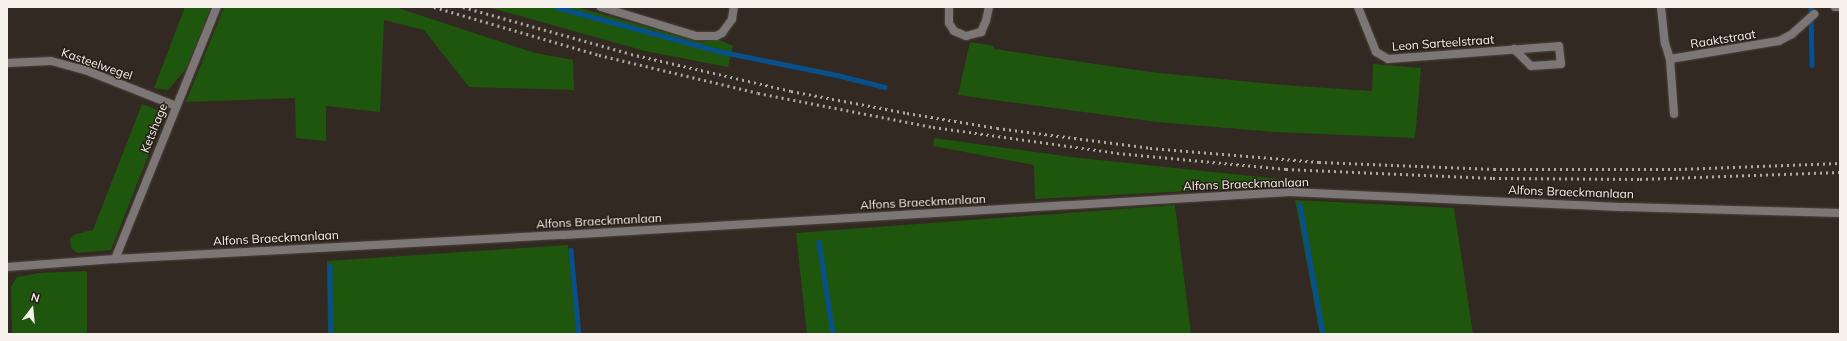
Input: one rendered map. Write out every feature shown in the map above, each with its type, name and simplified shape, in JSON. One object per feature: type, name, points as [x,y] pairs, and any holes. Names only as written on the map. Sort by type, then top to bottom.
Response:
[{"type":"street","name":"Ketshage","points":[[115,259],[217,7]]},
{"type":"street","points":[[601,7],[696,36],[722,34],[732,19],[734,7]]},
{"type":"street","points":[[949,7],[949,23],[954,31],[966,36],[981,32],[986,21],[989,7]]},
{"type":"street","name":"Leon Sarteelstraat","points":[[1358,7],[1376,52],[1388,59],[1514,49],[1559,46],[1560,64],[1531,66],[1514,49]]},
{"type":"street","points":[[1661,7],[1665,43],[1670,59],[1674,114]]},
{"type":"street","points":[[1834,7],[1840,7]]},
{"type":"street","name":"Raaktstraat","points":[[1670,59],[1779,41],[1792,34],[1814,14]]},
{"type":"street","name":"Kasteelwegel","points":[[7,63],[51,61],[85,70],[176,106]]},
{"type":"street","name":"Alfons Braeckmanlaan","points":[[7,267],[115,259],[563,235],[1290,192],[1608,206],[1840,213]]},
{"type":"green space","points":[[185,7],[211,7],[186,69],[168,90],[154,88]]},
{"type":"green space","points":[[224,7],[395,7],[535,53],[573,60],[574,90],[469,87],[424,30],[384,20],[380,112],[326,106],[326,141],[296,138],[295,98],[186,102]]},
{"type":"green space","points":[[488,7],[577,7],[699,42],[719,40],[733,46],[728,67],[645,51]]},
{"type":"green space","points":[[970,42],[994,46],[994,49],[1150,72],[1283,85],[1372,91],[1373,64],[1421,68],[1415,138],[1274,132],[1157,122],[958,95]]},
{"type":"green space","points":[[142,104],[165,113],[111,250],[77,253],[71,248],[70,238],[76,234],[93,230]]},
{"type":"green space","points":[[934,138],[1071,157],[1289,180],[1289,186],[1035,199],[1034,165],[933,146]]},
{"type":"green space","points":[[1295,200],[1454,208],[1473,334],[1320,334]]},
{"type":"green space","points":[[1175,205],[1191,334],[807,334],[796,233]]},
{"type":"green space","points":[[568,245],[577,334],[328,334],[327,261]]},
{"type":"green space","points":[[87,271],[87,334],[12,334],[11,287],[17,277],[39,273]]},
{"type":"waterway","points":[[556,7],[718,51],[837,75],[885,87]]},
{"type":"waterway","points":[[1811,7],[1812,65]]},
{"type":"waterway","points":[[1300,205],[1323,334]]},
{"type":"waterway","points":[[819,242],[833,334]]},
{"type":"waterway","points":[[571,250],[579,334]]},
{"type":"waterway","points":[[330,266],[331,334]]},
{"type":"railway","points":[[434,7],[599,55],[758,93],[933,127],[1117,153],[1286,169],[1493,178],[1640,179],[1840,172]]},
{"type":"railway","points":[[463,7],[631,54],[791,91],[997,128],[1150,148],[1319,162],[1494,169],[1679,169],[1840,163]]}]
